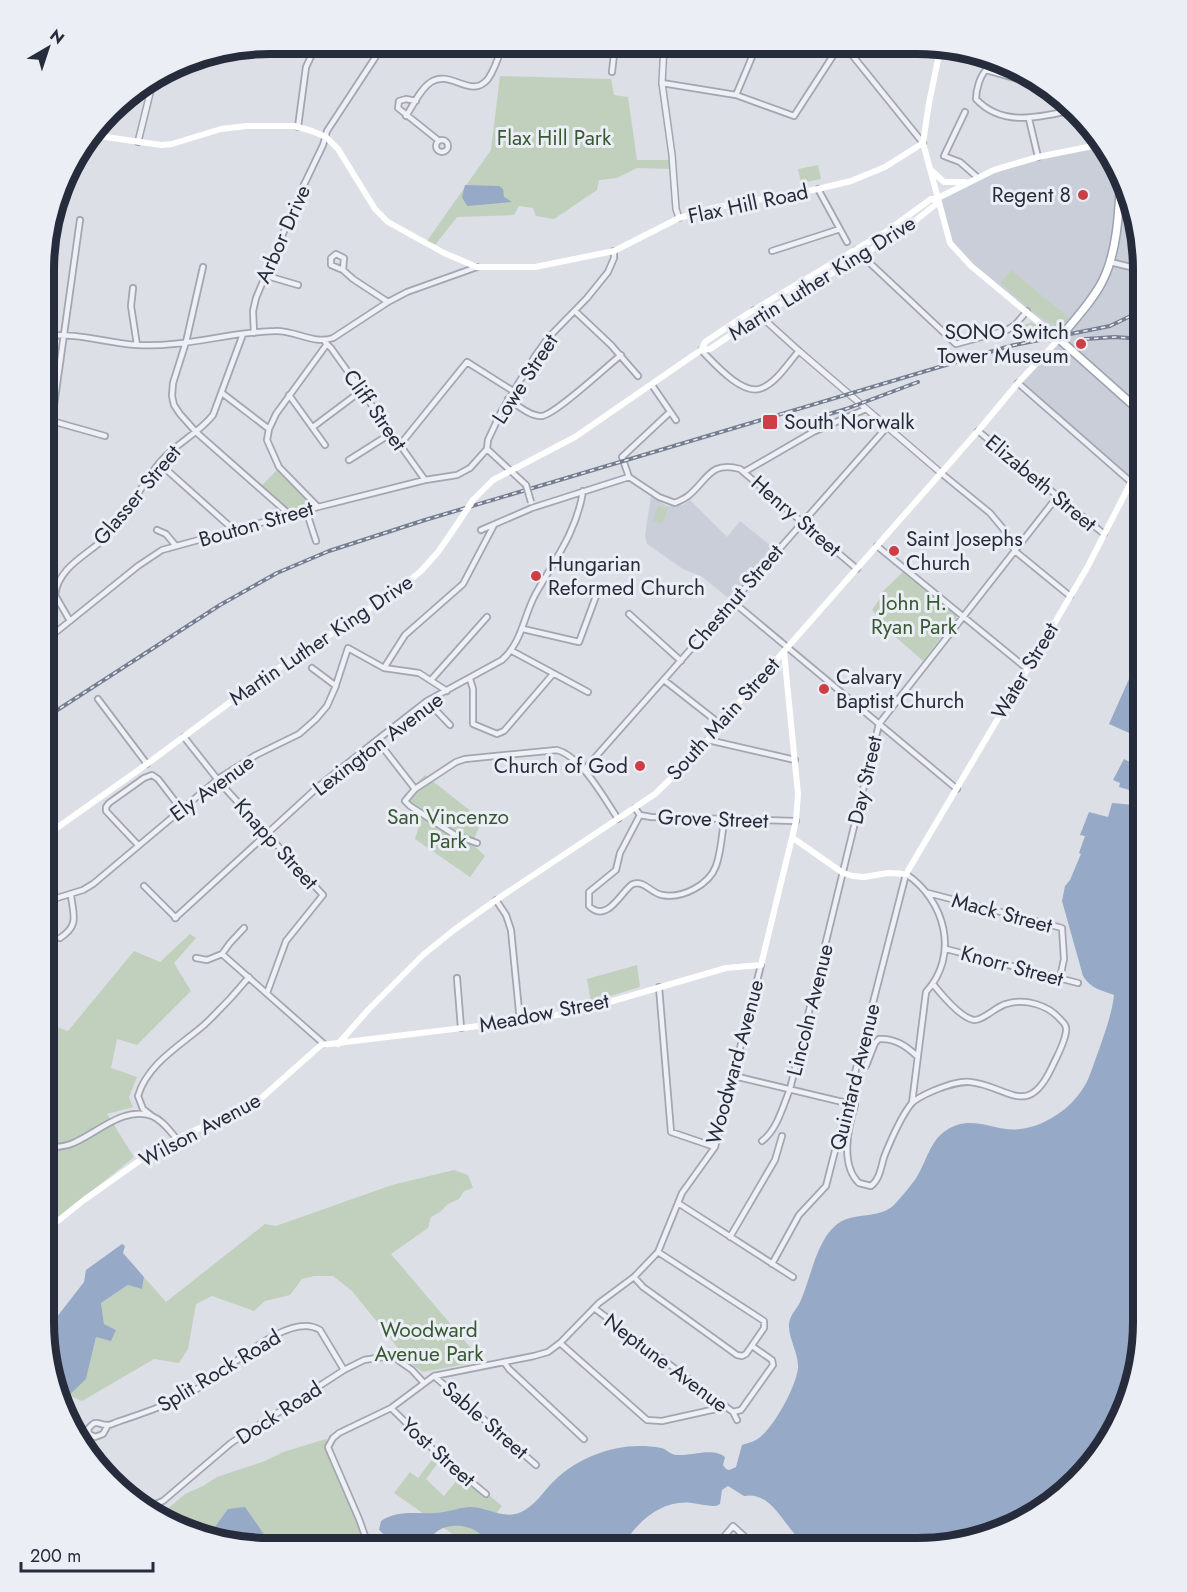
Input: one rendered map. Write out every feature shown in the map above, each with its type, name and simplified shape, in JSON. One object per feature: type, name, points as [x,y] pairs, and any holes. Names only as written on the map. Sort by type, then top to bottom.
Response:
[{"type":"main road","points":[[939,55],[928,103],[923,143],[950,243],[972,266],[1133,405]]},
{"type":"main road","points":[[101,136],[166,145],[203,133],[259,126],[298,127],[326,137]]},
{"type":"main road","name":"Flax Hill Road","points":[[326,137],[338,149],[375,209],[388,222],[444,253],[477,267],[535,267],[614,251],[679,218],[713,208],[851,181],[872,173],[923,143]]},
{"type":"main road","name":"Martin Luther King Drive","points":[[702,350],[705,342],[754,310],[887,231],[931,199],[938,198],[968,181],[997,169],[1038,157],[1094,146]]},
{"type":"main road","points":[[930,169],[944,182],[968,181]]},
{"type":"main road","points":[[1059,339],[1103,280],[1110,262],[1120,195]]},
{"type":"main road","name":"Martin Luther King Drive","points":[[54,830],[256,683],[398,590],[421,571],[438,552],[473,500],[493,480],[510,469],[553,450],[575,437],[702,350],[710,349],[760,316],[901,232],[935,204],[938,198]]},
{"type":"main road","name":"South Main Street","points":[[338,1044],[409,968],[454,930],[634,808],[672,779],[1059,339]]},
{"type":"main road","name":"Water Street","points":[[906,874],[1070,596],[1133,480]]},
{"type":"main road","name":"Woodward Avenue","points":[[761,965],[796,821],[798,794],[786,650]]},
{"type":"main road","points":[[793,838],[843,873],[864,877],[888,873],[906,874]]},
{"type":"main road","name":"Meadow Street","points":[[324,1044],[520,1021],[575,1012],[726,968],[761,965]]},
{"type":"main road","name":"Wilson Avenue","points":[[54,1224],[141,1158],[176,1138],[258,1101],[324,1044]]},
{"type":"street","points":[[298,127],[306,67],[311,54]]},
{"type":"street","name":"Arbor Drive","points":[[254,333],[253,311],[264,275],[327,131],[377,54]]},
{"type":"street","points":[[406,116],[424,88],[432,81],[445,78],[471,88],[482,85],[492,72],[499,54]]},
{"type":"street","points":[[612,72],[614,54]]},
{"type":"street","points":[[664,54],[662,83],[672,155],[676,209],[679,218]]},
{"type":"street","points":[[736,94],[753,54]]},
{"type":"street","points":[[662,83],[736,94],[792,116],[795,115],[836,54]]},
{"type":"street","points":[[849,54],[923,143]]},
{"type":"street","points":[[1018,79],[986,70],[976,93],[978,101],[1003,115],[1029,119],[1064,112]]},
{"type":"street","points":[[138,142],[151,89]]},
{"type":"street","points":[[416,101],[405,99],[399,101],[398,108],[438,140]]},
{"type":"street","points":[[965,112],[944,156],[960,162],[977,177]]},
{"type":"street","points":[[1029,119],[1038,157]]},
{"type":"street","points":[[818,189],[847,242]]},
{"type":"street","points":[[1119,208],[1124,207]]},
{"type":"street","points":[[54,407],[80,220]]},
{"type":"street","points":[[772,251],[840,229]]},
{"type":"street","points":[[856,250],[956,344],[1007,330],[1015,325],[1026,311]]},
{"type":"street","name":"Lowe Street","points":[[532,508],[526,485],[487,449],[492,430],[508,399],[544,344],[609,271],[614,251]]},
{"type":"street","points":[[1110,262],[1133,268]]},
{"type":"street","points":[[203,267],[186,342],[173,383],[174,405],[196,432],[289,514]]},
{"type":"street","points":[[318,507],[279,467],[267,440],[269,429],[289,395],[326,342],[388,302],[415,288],[477,267]]},
{"type":"street","points":[[343,270],[388,302]]},
{"type":"street","points":[[264,275],[298,285]]},
{"type":"street","points":[[133,288],[131,306],[137,345]]},
{"type":"street","points":[[754,310],[940,473],[990,513],[1005,531],[1015,551],[1070,596]]},
{"type":"street","points":[[575,311],[621,355],[638,376]]},
{"type":"street","points":[[54,335],[64,334],[137,345],[286,332],[326,342]]},
{"type":"street","name":"Glasser Street","points":[[70,621],[55,595],[60,579],[78,558],[109,535],[159,463],[213,415],[243,334]]},
{"type":"street","name":"Cliff Street","points":[[326,342],[425,480]]},
{"type":"street","points":[[702,350],[740,385],[746,389],[755,390],[770,383],[799,351]]},
{"type":"street","points":[[508,399],[532,414],[546,415],[558,408],[621,355]]},
{"type":"street","points":[[399,446],[467,362],[513,391]]},
{"type":"street","points":[[1018,383],[1131,482]]},
{"type":"street","points":[[652,385],[676,420]]},
{"type":"street","points":[[313,428],[361,391]]},
{"type":"street","points":[[222,393],[269,429]]},
{"type":"street","points":[[289,395],[325,446]]},
{"type":"street","points":[[744,472],[813,432],[866,409]]},
{"type":"street","points":[[481,530],[532,508],[629,477],[622,457],[670,412]]},
{"type":"street","points":[[54,423],[105,436]]},
{"type":"street","name":"Chestnut Street","points":[[584,770],[887,427]]},
{"type":"street","name":"Elizabeth Street","points":[[978,431],[1104,534]]},
{"type":"street","points":[[349,460],[390,434]]},
{"type":"street","name":"Bouton Street","points":[[54,634],[152,556],[176,546],[289,514],[425,480],[452,476],[464,472],[487,449]]},
{"type":"street","points":[[159,463],[235,531]]},
{"type":"street","name":"Henry Street","points":[[629,477],[659,497],[675,503],[687,497],[715,469],[724,466],[733,467],[744,472],[857,569]]},
{"type":"street","name":"Lexington Avenue","points":[[144,886],[176,919],[266,834],[377,740],[427,701],[502,660],[512,651],[535,596],[568,539],[581,506],[583,491]]},
{"type":"street","name":"Day Street","points":[[843,873],[879,724],[1057,497]]},
{"type":"street","points":[[306,510],[316,541]]},
{"type":"street","points":[[447,691],[431,680],[410,671],[392,671],[384,668],[405,635],[463,584],[494,525]]},
{"type":"street","points":[[157,530],[166,534],[176,546]]},
{"type":"street","points":[[877,546],[1026,668]]},
{"type":"street","points":[[523,629],[579,642],[599,588]]},
{"type":"street","points":[[732,601],[786,650],[957,789]]},
{"type":"street","points":[[629,614],[681,661]]},
{"type":"street","points":[[431,680],[487,617]]},
{"type":"street","name":"Ely Avenue","points":[[54,899],[93,884],[218,779],[256,755],[299,734],[327,706],[348,648],[384,668]]},
{"type":"street","points":[[512,651],[588,692]]},
{"type":"street","points":[[312,668],[336,686]]},
{"type":"street","points":[[470,679],[473,689],[473,724],[497,734],[504,731],[553,674]]},
{"type":"street","points":[[664,680],[720,724]]},
{"type":"street","points":[[98,699],[147,764]]},
{"type":"street","points":[[427,701],[450,725]]},
{"type":"street","name":"Knapp Street","points":[[184,737],[266,834],[323,895],[286,941],[267,993]]},
{"type":"street","points":[[377,740],[415,789]]},
{"type":"street","points":[[708,740],[795,760]]},
{"type":"street","points":[[477,843],[455,835],[407,804],[406,799],[415,789],[445,768],[465,759],[557,750],[568,754],[584,770],[618,819]]},
{"type":"street","points":[[138,845],[110,817],[106,809],[109,803],[147,776],[152,775],[159,779],[181,808]]},
{"type":"street","name":"Grove Street","points":[[634,808],[640,815],[651,818],[796,821]]},
{"type":"street","points":[[640,815],[620,853],[616,870],[589,892],[589,906],[594,910],[599,911],[614,905],[627,888],[634,884],[644,885],[663,896],[690,892],[715,869],[724,820]]},
{"type":"street","name":"Lincoln Avenue","points":[[762,1141],[779,1117],[790,1089],[843,873]]},
{"type":"street","points":[[734,1076],[855,1105],[848,1140],[850,1169],[856,1181],[869,1186],[877,1180],[885,1156],[912,1103],[926,992],[933,984],[946,949],[943,925],[937,907],[928,893],[906,874]]},
{"type":"street","name":"Quintard Avenue","points":[[772,1264],[799,1215],[826,1186],[906,874]]},
{"type":"street","name":"Mack Street","points":[[928,893],[1062,928],[1064,959],[1060,978]]},
{"type":"street","points":[[60,938],[70,932],[74,924],[71,894]]},
{"type":"street","points":[[496,900],[506,915],[511,930],[520,1021]]},
{"type":"street","points":[[196,958],[207,960],[222,954],[244,928]]},
{"type":"street","name":"Knorr Street","points":[[946,949],[1078,983]]},
{"type":"street","points":[[222,954],[324,1044]]},
{"type":"street","name":"Woodward Avenue","points":[[365,1538],[328,1447],[330,1442],[339,1434],[391,1408],[434,1376],[543,1354],[560,1343],[594,1308],[634,1277],[658,1252],[689,1181],[715,1147],[761,965]]},
{"type":"street","points":[[176,1138],[162,1122],[143,1109],[138,1096],[147,1076],[230,1000],[249,977]]},
{"type":"street","points":[[457,978],[461,1028]]},
{"type":"street","points":[[912,1103],[945,1086],[970,1082],[1018,1096],[1029,1096],[1040,1088],[1048,1074],[1066,1031],[1064,1023],[1050,1010],[1032,1003],[1017,1001],[1003,1004],[980,1019],[971,1019],[942,995],[933,984]]},
{"type":"street","points":[[659,987],[671,1132],[715,1147]]},
{"type":"street","points":[[906,1046],[919,1038]]},
{"type":"street","points":[[857,1066],[866,1066],[875,1043],[879,1039],[895,1041],[906,1046],[917,1056]]},
{"type":"street","points":[[54,1147],[69,1144],[107,1123],[128,1116],[152,1116]]},
{"type":"street","points":[[730,1237],[775,1160],[782,1136]]},
{"type":"street","points":[[678,1203],[793,1277]]},
{"type":"street","points":[[634,1277],[643,1287],[737,1355],[744,1355],[764,1328],[764,1321],[658,1252]]},
{"type":"street","name":"Neptune Avenue","points":[[594,1308],[733,1412],[737,1420]]},
{"type":"street","name":"Split Rock Road","points":[[108,1425],[165,1406],[202,1386],[263,1341],[284,1331],[306,1325],[320,1330],[344,1370]]},
{"type":"street","points":[[560,1343],[647,1420],[662,1421],[725,1407]]},
{"type":"street","points":[[733,1412],[741,1410],[773,1362],[752,1346]]},
{"type":"street","name":"Dock Road","points":[[154,1504],[163,1501],[231,1443],[344,1370],[364,1360],[391,1357],[401,1360],[424,1383]]},
{"type":"street","points":[[504,1362],[584,1438]]},
{"type":"street","name":"Sable Street","points":[[434,1376],[536,1465]]},
{"type":"street","name":"Yost Street","points":[[391,1408],[439,1455],[486,1494]]},
{"type":"street","points":[[723,1538],[733,1526],[747,1538]]},
{"type":"shaded area","points":[[1094,146],[1117,187],[1126,214],[1133,256],[1133,480],[1131,482],[1018,383],[1058,339],[971,266],[950,243],[938,198],[994,170]]},
{"type":"shaded area","points":[[651,496],[667,506],[683,505],[690,500],[727,537],[740,521],[776,550],[732,601],[701,576],[683,569],[647,544],[645,536]]},
{"type":"green space","name":"Flax Hill Park","points":[[500,76],[611,79],[614,95],[628,97],[637,160],[671,160],[671,169],[637,168],[617,178],[599,180],[597,190],[554,219],[536,216],[533,208],[519,206],[514,215],[457,217],[435,245],[427,241],[491,150]]},
{"type":"green space","points":[[818,165],[821,179],[801,183],[798,169]]},
{"type":"green space","points":[[1011,270],[1073,321],[1055,326],[1035,313],[1000,283]]},
{"type":"green space","points":[[1032,322],[1049,334],[1018,340],[1017,328]]},
{"type":"green space","points":[[277,470],[311,505],[290,512],[261,486]]},
{"type":"green space","points":[[658,505],[668,509],[662,524],[653,521]]},
{"type":"green space","name":"John H. Ryan Park","points":[[904,571],[958,615],[923,661],[890,632],[872,610],[881,597],[880,594]]},
{"type":"green space","name":"San Vincenzo Park","points":[[425,775],[482,820],[472,844],[485,856],[470,877],[415,839],[422,816],[406,806],[403,796]]},
{"type":"green space","points":[[190,934],[196,938],[174,963],[191,991],[137,1045],[117,1039],[111,1068],[137,1077],[129,1097],[133,1107],[107,1114],[134,1157],[54,1222],[54,1026],[68,1031],[134,951],[160,962]]},
{"type":"green space","points":[[637,965],[640,987],[591,1002],[587,979]]},
{"type":"green space","name":"Woodward Avenue Park","points":[[454,1170],[468,1175],[473,1188],[464,1191],[459,1199],[431,1217],[428,1228],[391,1254],[482,1361],[423,1372],[411,1364],[352,1291],[333,1276],[314,1276],[302,1279],[290,1295],[265,1301],[254,1311],[212,1296],[196,1304],[188,1349],[179,1363],[154,1359],[82,1401],[68,1395],[86,1379],[96,1337],[116,1330],[104,1324],[101,1303],[128,1285],[142,1289],[144,1277],[166,1302],[265,1224],[276,1226],[392,1185]]},
{"type":"green space","points":[[326,1439],[364,1538],[256,1538],[200,1527],[165,1511],[185,1494],[217,1477],[265,1461],[283,1452]]},
{"type":"green space","points":[[438,1452],[443,1456],[426,1479],[444,1496],[463,1473],[502,1506],[478,1538],[458,1538],[394,1493],[410,1472],[418,1478]]},
{"type":"water","points":[[465,185],[499,186],[503,189],[504,197],[512,202],[467,206],[462,197]]},
{"type":"water","points":[[1133,670],[1133,735],[1109,724]]},
{"type":"water","points":[[1124,759],[1133,764],[1133,791],[1119,787],[1120,783],[1113,780]]},
{"type":"water","points":[[1112,803],[1133,805],[1133,1336],[1126,1378],[1117,1405],[1097,1442],[1070,1475],[1037,1502],[1000,1522],[973,1531],[931,1538],[799,1538],[768,1502],[757,1497],[744,1496],[728,1486],[722,1490],[720,1504],[716,1506],[692,1503],[670,1505],[650,1515],[628,1538],[483,1538],[470,1528],[455,1526],[441,1529],[427,1537],[389,1538],[379,1530],[381,1521],[404,1513],[435,1513],[470,1507],[507,1515],[519,1513],[534,1503],[551,1484],[578,1463],[618,1448],[647,1446],[677,1455],[714,1453],[725,1457],[723,1465],[726,1469],[736,1467],[742,1445],[765,1433],[789,1396],[798,1363],[789,1324],[828,1233],[848,1218],[881,1212],[894,1205],[917,1177],[937,1139],[949,1129],[965,1123],[1004,1129],[1031,1127],[1061,1112],[1070,1105],[1084,1087],[1107,1027],[1114,995],[1093,986],[1083,976],[1062,901],[1065,886],[1081,854],[1079,853],[1085,836],[1080,835],[1089,812],[1108,817]]},
{"type":"water","points":[[122,1244],[125,1246],[123,1253],[144,1277],[142,1289],[128,1285],[101,1303],[104,1324],[116,1330],[111,1341],[96,1337],[86,1379],[67,1397],[58,1364],[54,1321],[84,1282],[86,1270]]},
{"type":"water","points":[[245,1507],[266,1538],[212,1531],[228,1509]]},
{"type":"ferry route","points":[[1122,1392],[1129,1364]]},
{"type":"railway","points":[[54,712],[220,605],[277,573],[329,551],[425,520],[1010,346],[1110,326],[1133,315]]},
{"type":"railway","points":[[1085,339],[1133,338]]},
{"type":"railway","points":[[802,422],[846,409],[918,382]]},
{"type":"place","name":"Regent 8","points":[[1083,195]]},
{"type":"place","name":"SONO Switch Tower Museum","points":[[1081,344]]},
{"type":"place","name":"South Norwalk","points":[[770,422]]},
{"type":"place","name":"Saint Josephs Church","points":[[894,551]]},
{"type":"place","name":"Hungarian Reformed Church","points":[[536,576]]},
{"type":"place","name":"Calvary Baptist Church","points":[[824,689]]},
{"type":"place","name":"Church of God","points":[[640,766]]}]
